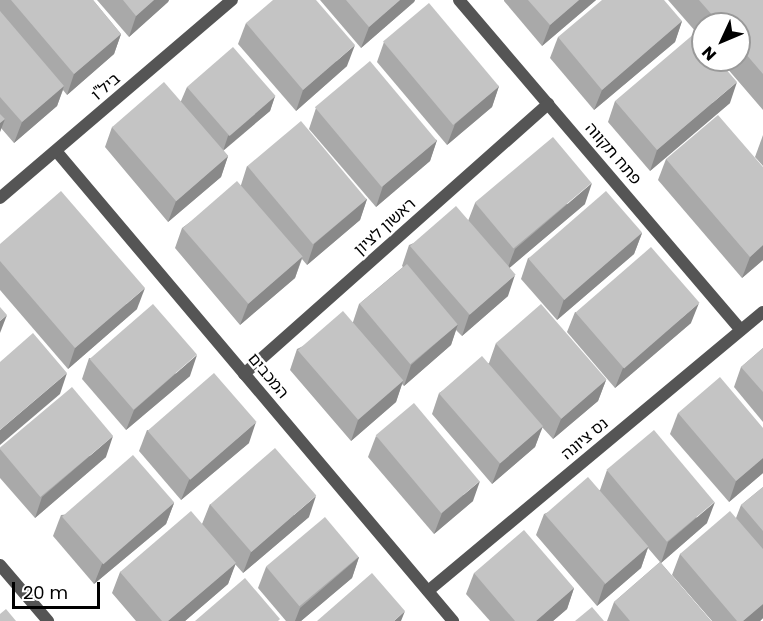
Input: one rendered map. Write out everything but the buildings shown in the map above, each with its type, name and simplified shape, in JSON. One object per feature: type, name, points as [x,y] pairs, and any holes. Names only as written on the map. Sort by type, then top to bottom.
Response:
[{"type":"street","name":"ביל\"ו","points":[[0,198],[57,152],[232,0]]},
{"type":"street","name":"פתח תקווה","points":[[459,0],[741,330]]},
{"type":"street","name":"ראשון לציון","points":[[244,374],[548,104]]},
{"type":"street","name":"המכבים","points":[[57,152],[453,621]]},
{"type":"street","name":"נס ציונה","points":[[428,591],[763,312]]},
{"type":"street","points":[[0,565],[48,621]]}]
